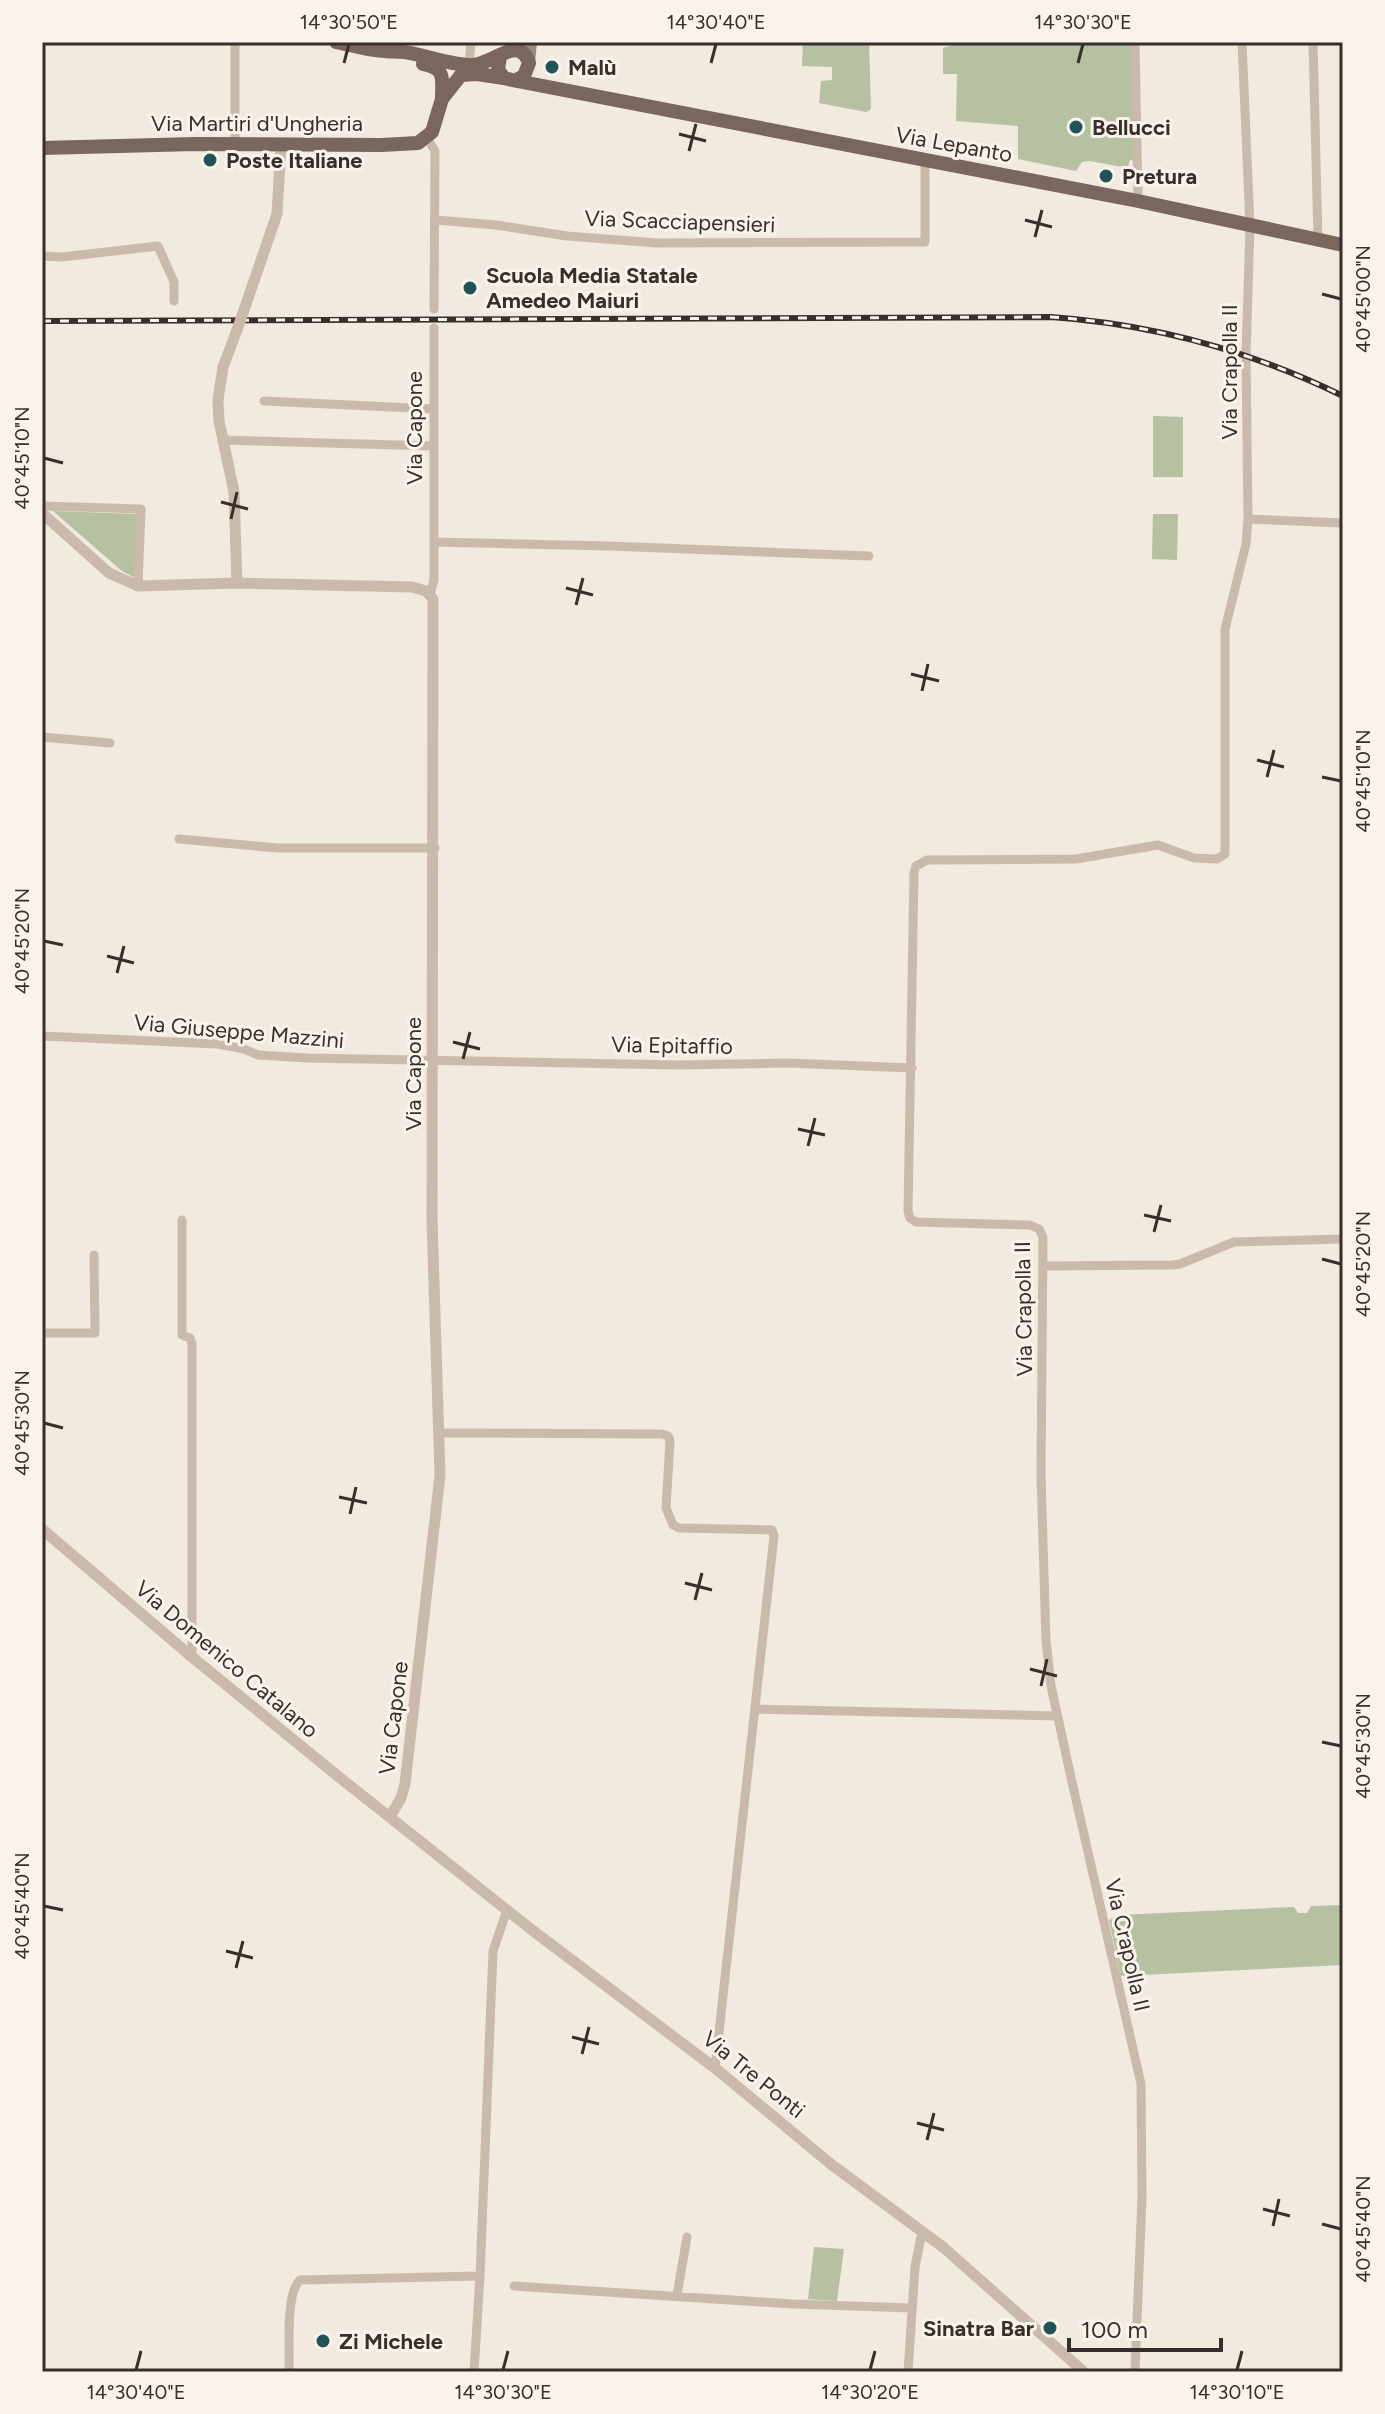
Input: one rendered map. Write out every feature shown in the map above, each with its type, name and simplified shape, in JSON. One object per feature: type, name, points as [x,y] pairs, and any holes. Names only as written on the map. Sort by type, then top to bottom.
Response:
[{"type":"main road","points":[[336,42],[383,51],[436,67],[442,76],[442,99],[435,126],[427,138]]},
{"type":"main road","points":[[503,49],[498,70],[510,79],[524,76],[529,66],[531,42]]},
{"type":"main road","points":[[383,51],[416,48],[469,65],[483,64],[503,49],[517,50],[525,55],[529,66]]},
{"type":"main road","name":"Via Lepanto","points":[[529,66],[556,89]]},
{"type":"main road","name":"Via Lepanto","points":[[442,99],[455,80],[465,73],[510,79],[1138,201],[1343,245]]},
{"type":"main road","name":"Via Martiri d'Ungheria","points":[[42,148],[396,145],[418,143],[427,138]]},
{"type":"street","points":[[235,42],[235,144]]},
{"type":"street","points":[[469,65],[471,42]]},
{"type":"street","points":[[1135,42],[1138,201]]},
{"type":"street","name":"Via Crapolla II","points":[[1135,2372],[1142,2197],[1141,2084],[1048,1662],[1041,1475],[1043,1237],[1039,1229],[1030,1225],[916,1222],[910,1218],[914,873],[920,862],[1076,859],[1158,845],[1194,858],[1217,859],[1225,854],[1225,629],[1246,544],[1248,519],[1246,355],[1250,226],[1242,42]]},
{"type":"street","points":[[1313,42],[1318,239]]},
{"type":"street","points":[[42,135],[42,148]]},
{"type":"street","points":[[427,138],[435,151],[434,309]]},
{"type":"street","points":[[237,583],[234,492],[219,421],[219,389],[223,367],[277,214],[281,144]]},
{"type":"street","name":"Via Scacciapensieri","points":[[436,220],[657,243],[925,242],[925,162]]},
{"type":"street","points":[[42,256],[62,257],[158,246],[174,282],[174,301]]},
{"type":"street","name":"Via Capone","points":[[390,1817],[401,1798],[407,1771],[439,1490],[440,1433],[433,1286],[435,612],[430,594],[434,580],[434,328]]},
{"type":"street","points":[[264,401],[434,409]]},
{"type":"street","points":[[223,440],[434,446]]},
{"type":"street","points":[[42,506],[141,509],[138,586]]},
{"type":"street","points":[[42,513],[109,573],[138,586],[237,583],[412,587],[430,594]]},
{"type":"street","points":[[1248,519],[1343,523]]},
{"type":"street","points":[[434,542],[869,556]]},
{"type":"street","points":[[42,737],[110,743]]},
{"type":"street","points":[[179,839],[277,848],[435,848]]},
{"type":"street","name":"Via Giuseppe Mazzini","points":[[42,1036],[218,1044],[273,1056],[433,1059]]},
{"type":"street","name":"Via Epitaffio","points":[[433,1059],[678,1065],[788,1063],[912,1068]]},
{"type":"street","points":[[182,1220],[182,1335],[190,1338],[192,1344],[192,1657]]},
{"type":"street","points":[[1044,1266],[1172,1265],[1234,1242],[1343,1239]]},
{"type":"street","points":[[42,1333],[95,1333],[94,1255]]},
{"type":"street","points":[[440,1433],[662,1434],[668,1436],[666,1508],[673,1525],[679,1528],[772,1530],[774,1536],[756,1709],[715,2068]]},
{"type":"street","name":"Via Domenico Catalano","points":[[42,1529],[192,1657],[390,1817]]},
{"type":"street","points":[[756,1709],[1058,1716]]},
{"type":"street","name":"Via Tre Ponti","points":[[390,1817],[715,2068],[832,2165],[943,2247],[1084,2372]]},
{"type":"street","points":[[474,2372],[493,1951],[507,1910]]},
{"type":"street","points":[[908,2372],[911,2308],[922,2232]]},
{"type":"street","points":[[677,2295],[687,2237]]},
{"type":"street","points":[[289,2372],[291,2299],[300,2280],[480,2276]]},
{"type":"street","points":[[514,2286],[793,2304],[911,2308]]},
{"type":"green space","points":[[803,42],[869,42],[871,109],[866,112],[819,103],[821,81],[832,80],[832,67],[802,66]]},
{"type":"green space","name":"Bellucci","points":[[964,42],[1131,42],[1136,161],[1130,160],[1128,168],[1082,162],[1076,171],[1018,159],[1018,126],[956,121],[957,74],[943,74],[943,48]]},
{"type":"green space","points":[[1153,416],[1183,417],[1183,477],[1153,477]]},
{"type":"green space","points":[[53,511],[138,514],[135,578],[122,571]]},
{"type":"green space","points":[[1153,514],[1178,514],[1177,560],[1152,559]]},
{"type":"green space","points":[[1343,1905],[1343,1965],[1121,1976],[1109,1920],[1119,1915],[1294,1907],[1298,1913],[1307,1913],[1311,1906]]},
{"type":"green space","points":[[814,2247],[844,2249],[837,2301],[808,2299]]},
{"type":"railway","points":[[42,321],[1051,317],[1127,326],[1201,342],[1273,366],[1343,396]]},
{"type":"place","name":"Malù","points":[[552,67]]},
{"type":"place","name":"Bellucci","points":[[1076,127]]},
{"type":"place","name":"Poste Italiane","points":[[210,160]]},
{"type":"place","name":"Pretura","points":[[1106,176]]},
{"type":"place","name":"Scuola Media Statale Amedeo Maiuri","points":[[470,288]]},
{"type":"place","name":"Sinatra Bar","points":[[1050,2328]]},
{"type":"place","name":"Zi Michele","points":[[323,2341]]}]
